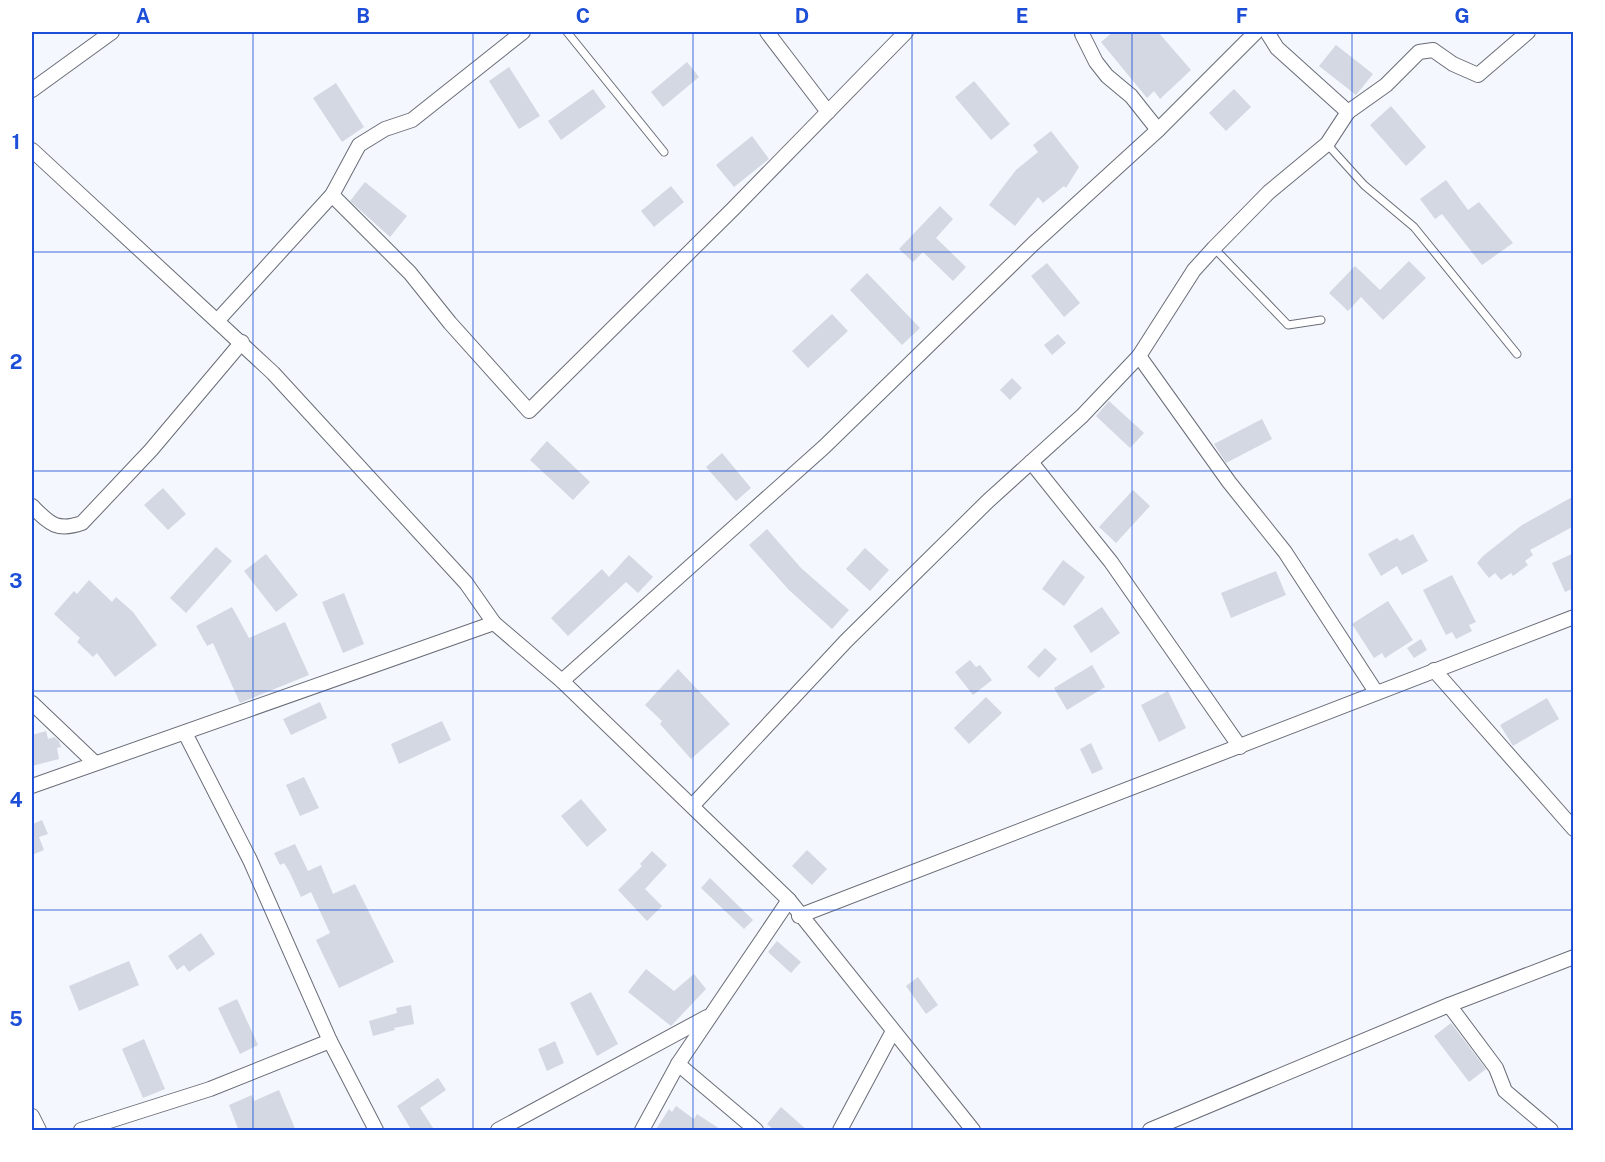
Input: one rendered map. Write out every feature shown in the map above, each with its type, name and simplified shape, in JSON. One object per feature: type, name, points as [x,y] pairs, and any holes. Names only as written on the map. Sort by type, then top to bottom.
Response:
[{"type":"street","points":[[32,90],[112,32]]},
{"type":"street","points":[[218,320],[332,195],[359,145],[385,129],[412,120],[524,32]]},
{"type":"street","points":[[767,32],[828,112]]},
{"type":"street","points":[[332,195],[410,273],[450,323],[529,411],[906,32]]},
{"type":"street","points":[[1082,32],[1096,62],[1107,76],[1131,96],[1158,130]]},
{"type":"street","points":[[562,681],[824,447],[1033,244],[1158,130],[1256,32]]},
{"type":"street","points":[[1268,32],[1277,48],[1348,112]]},
{"type":"street","points":[[693,806],[846,641],[988,501],[1082,416],[1139,356],[1194,270],[1269,192],[1327,144],[1348,112],[1386,85],[1419,52],[1433,50],[1453,64],[1478,75],[1528,32]]},
{"type":"street","points":[[32,150],[242,342],[466,583],[494,622],[562,681],[789,900],[799,916],[973,1131]]},
{"type":"street","points":[[32,506],[50,524],[67,529],[82,523],[151,450],[242,342]]},
{"type":"street","points":[[1139,356],[1228,482],[1285,552],[1376,692]]},
{"type":"street","points":[[1031,462],[1111,562],[1240,747]]},
{"type":"street","points":[[799,916],[1240,747],[1434,669],[1574,617]]},
{"type":"street","points":[[32,786],[494,622]]},
{"type":"street","points":[[1434,669],[1574,829]]},
{"type":"street","points":[[32,703],[95,763]]},
{"type":"street","points":[[185,733],[250,860],[330,1041],[376,1131]]},
{"type":"street","points":[[642,1131],[678,1064],[709,1015],[789,900]]},
{"type":"street","points":[[1150,1131],[1165,1127],[1449,1005],[1574,957]]},
{"type":"street","points":[[1449,1005],[1496,1068],[1505,1091],[1551,1131]]},
{"type":"street","points":[[498,1131],[709,1015]]},
{"type":"street","points":[[840,1131],[893,1031]]},
{"type":"street","points":[[81,1131],[210,1089],[330,1041]]},
{"type":"street","points":[[678,1064],[756,1131]]},
{"type":"street","points":[[32,1116],[39,1131]]},
{"type":"lane","points":[[567,32],[664,152]]},
{"type":"lane","points":[[1327,144],[1364,185],[1414,227],[1517,354]]},
{"type":"lane","points":[[1214,248],[1288,325],[1321,320]]},
{"type":"building","points":[[1113,32],[1158,32],[1191,70],[1160,99],[1154,91],[1147,98],[1101,42]]},
{"type":"building","points":[[1336,45],[1373,74],[1356,95],[1319,66]]},
{"type":"building","points":[[687,62],[699,77],[663,107],[651,92]]},
{"type":"building","points":[[509,67],[540,116],[519,129],[489,81]]},
{"type":"building","points":[[974,81],[1010,124],[991,140],[955,97]]},
{"type":"building","points":[[336,83],[364,127],[342,142],[313,98]]},
{"type":"building","points":[[593,89],[606,107],[561,140],[548,121]]},
{"type":"building","points":[[1234,89],[1251,107],[1226,131],[1209,113]]},
{"type":"building","points":[[1391,106],[1426,147],[1406,166],[1370,125]]},
{"type":"building","points":[[1051,131],[1079,167],[1066,188],[1064,186],[1043,203],[1038,197],[1015,226],[989,205],[1016,170],[1038,152],[1033,145]]},
{"type":"building","points":[[752,136],[769,159],[734,187],[716,165]]},
{"type":"building","points":[[1446,180],[1468,210],[1479,202],[1513,243],[1482,265],[1442,214],[1435,219],[1420,199]]},
{"type":"building","points":[[365,182],[407,216],[390,237],[350,201]]},
{"type":"building","points":[[671,186],[684,202],[654,227],[641,211]]},
{"type":"building","points":[[940,206],[953,219],[936,238],[966,267],[953,281],[923,252],[913,262],[899,249]]},
{"type":"building","points":[[1409,261],[1426,278],[1383,320],[1361,297],[1348,311],[1329,293],[1355,266],[1380,290]]},
{"type":"building","points":[[1047,263],[1080,303],[1064,317],[1031,276]]},
{"type":"building","points":[[867,273],[920,328],[902,345],[850,290]]},
{"type":"building","points":[[832,314],[848,331],[808,368],[792,351]]},
{"type":"building","points":[[1058,334],[1066,343],[1052,355],[1044,345]]},
{"type":"building","points":[[1012,378],[1022,388],[1010,400],[1000,390]]},
{"type":"building","points":[[1109,401],[1144,433],[1130,448],[1096,416]]},
{"type":"building","points":[[1262,419],[1272,439],[1226,463],[1214,444]]},
{"type":"building","points":[[547,441],[590,482],[573,500],[530,460]]},
{"type":"building","points":[[722,453],[751,488],[736,501],[706,467]]},
{"type":"building","points":[[163,488],[186,514],[168,530],[144,505]]},
{"type":"building","points":[[1133,490],[1150,506],[1116,543],[1099,527]]},
{"type":"building","points":[[1574,496],[1574,526],[1530,550],[1533,555],[1525,561],[1528,565],[1513,576],[1511,573],[1501,580],[1495,573],[1489,578],[1477,563],[1483,556],[1522,525]]},
{"type":"building","points":[[767,529],[801,568],[849,610],[832,629],[789,590],[749,545]]},
{"type":"building","points":[[1413,534],[1428,561],[1402,575],[1397,566],[1381,576],[1368,554],[1397,538],[1400,541]]},
{"type":"building","points":[[216,547],[232,561],[186,613],[170,598]]},
{"type":"building","points":[[865,548],[889,570],[870,591],[846,569]]},
{"type":"building","points":[[1574,553],[1574,588],[1565,592],[1552,563]]},
{"type":"building","points":[[266,554],[298,595],[276,612],[244,571]]},
{"type":"building","points":[[629,555],[653,577],[638,593],[626,582],[568,636],[551,618],[602,569],[609,577]]},
{"type":"building","points":[[1063,560],[1085,577],[1064,606],[1042,589]]},
{"type":"building","points":[[1276,571],[1286,595],[1231,618],[1221,593]]},
{"type":"building","points":[[1452,575],[1476,622],[1469,625],[1472,631],[1456,639],[1452,632],[1446,635],[1423,590]]},
{"type":"building","points":[[89,580],[112,602],[116,597],[133,612],[157,645],[115,677],[97,653],[93,657],[77,642],[80,638],[54,614],[74,591],[77,594]]},
{"type":"building","points":[[344,593],[364,644],[343,653],[322,602]]},
{"type":"building","points":[[1388,601],[1413,640],[1385,658],[1382,653],[1374,658],[1352,624]]},
{"type":"building","points":[[232,607],[249,638],[285,622],[309,675],[240,703],[213,643],[207,646],[196,626]]},
{"type":"building","points":[[1102,607],[1120,633],[1091,653],[1073,626]]},
{"type":"building","points":[[1421,639],[1427,650],[1414,658],[1407,648]]},
{"type":"building","points":[[1045,648],[1057,659],[1039,678],[1027,667]]},
{"type":"building","points":[[970,660],[976,667],[980,665],[992,680],[973,695],[955,672]]},
{"type":"building","points":[[1092,665],[1105,687],[1067,710],[1054,688]]},
{"type":"building","points":[[678,669],[730,724],[691,759],[660,724],[662,721],[645,705]]},
{"type":"building","points":[[1168,691],[1186,728],[1159,742],[1141,705]]},
{"type":"building","points":[[986,697],[1002,713],[969,744],[954,728]]},
{"type":"building","points":[[1547,698],[1559,719],[1513,746],[1500,725]]},
{"type":"building","points":[[320,702],[327,718],[291,735],[283,719]]},
{"type":"building","points":[[442,721],[451,740],[399,764],[391,744]]},
{"type":"building","points":[[46,731],[48,739],[54,737],[59,741],[61,747],[57,748],[59,759],[32,766],[32,735]]},
{"type":"building","points":[[1091,743],[1103,769],[1092,774],[1080,749]]},
{"type":"building","points":[[304,777],[319,808],[300,816],[286,785]]},
{"type":"building","points":[[581,799],[607,830],[587,847],[561,816]]},
{"type":"building","points":[[32,820],[33,824],[42,820],[48,834],[39,837],[44,850],[32,855]]},
{"type":"building","points":[[295,844],[308,871],[321,865],[333,894],[355,884],[394,962],[339,988],[316,940],[330,933],[311,892],[301,897],[289,871],[284,863],[280,865],[274,853]]},
{"type":"building","points":[[807,850],[827,869],[812,885],[792,866]]},
{"type":"building","points":[[652,851],[667,865],[645,889],[662,906],[647,921],[618,890],[642,866],[640,864]]},
{"type":"building","points":[[710,878],[753,920],[744,929],[701,888]]},
{"type":"building","points":[[201,933],[215,954],[189,972],[184,965],[177,970],[168,956]]},
{"type":"building","points":[[777,941],[801,962],[791,973],[768,952]]},
{"type":"building","points":[[129,961],[139,985],[79,1011],[69,986]]},
{"type":"building","points":[[646,969],[674,991],[694,974],[706,989],[671,1026],[628,992]]},
{"type":"building","points":[[918,977],[938,1005],[926,1014],[906,986]]},
{"type":"building","points":[[591,992],[618,1044],[597,1056],[570,1003]]},
{"type":"building","points":[[237,999],[258,1045],[240,1054],[218,1008]]},
{"type":"building","points":[[411,1005],[414,1024],[373,1036],[369,1021],[397,1013],[396,1008]]},
{"type":"building","points":[[1451,1023],[1486,1069],[1469,1082],[1434,1036]]},
{"type":"building","points":[[144,1039],[165,1089],[143,1098],[122,1049]]},
{"type":"building","points":[[555,1041],[564,1063],[547,1071],[538,1049]]},
{"type":"building","points":[[438,1078],[446,1090],[420,1108],[435,1131],[412,1131],[397,1106]]},
{"type":"building","points":[[279,1090],[296,1131],[239,1131],[229,1105],[252,1095],[254,1101]]},
{"type":"building","points":[[676,1106],[694,1119],[697,1114],[723,1131],[655,1131],[669,1109],[672,1112]]},
{"type":"building","points":[[781,1107],[808,1131],[775,1131],[767,1124]]}]
